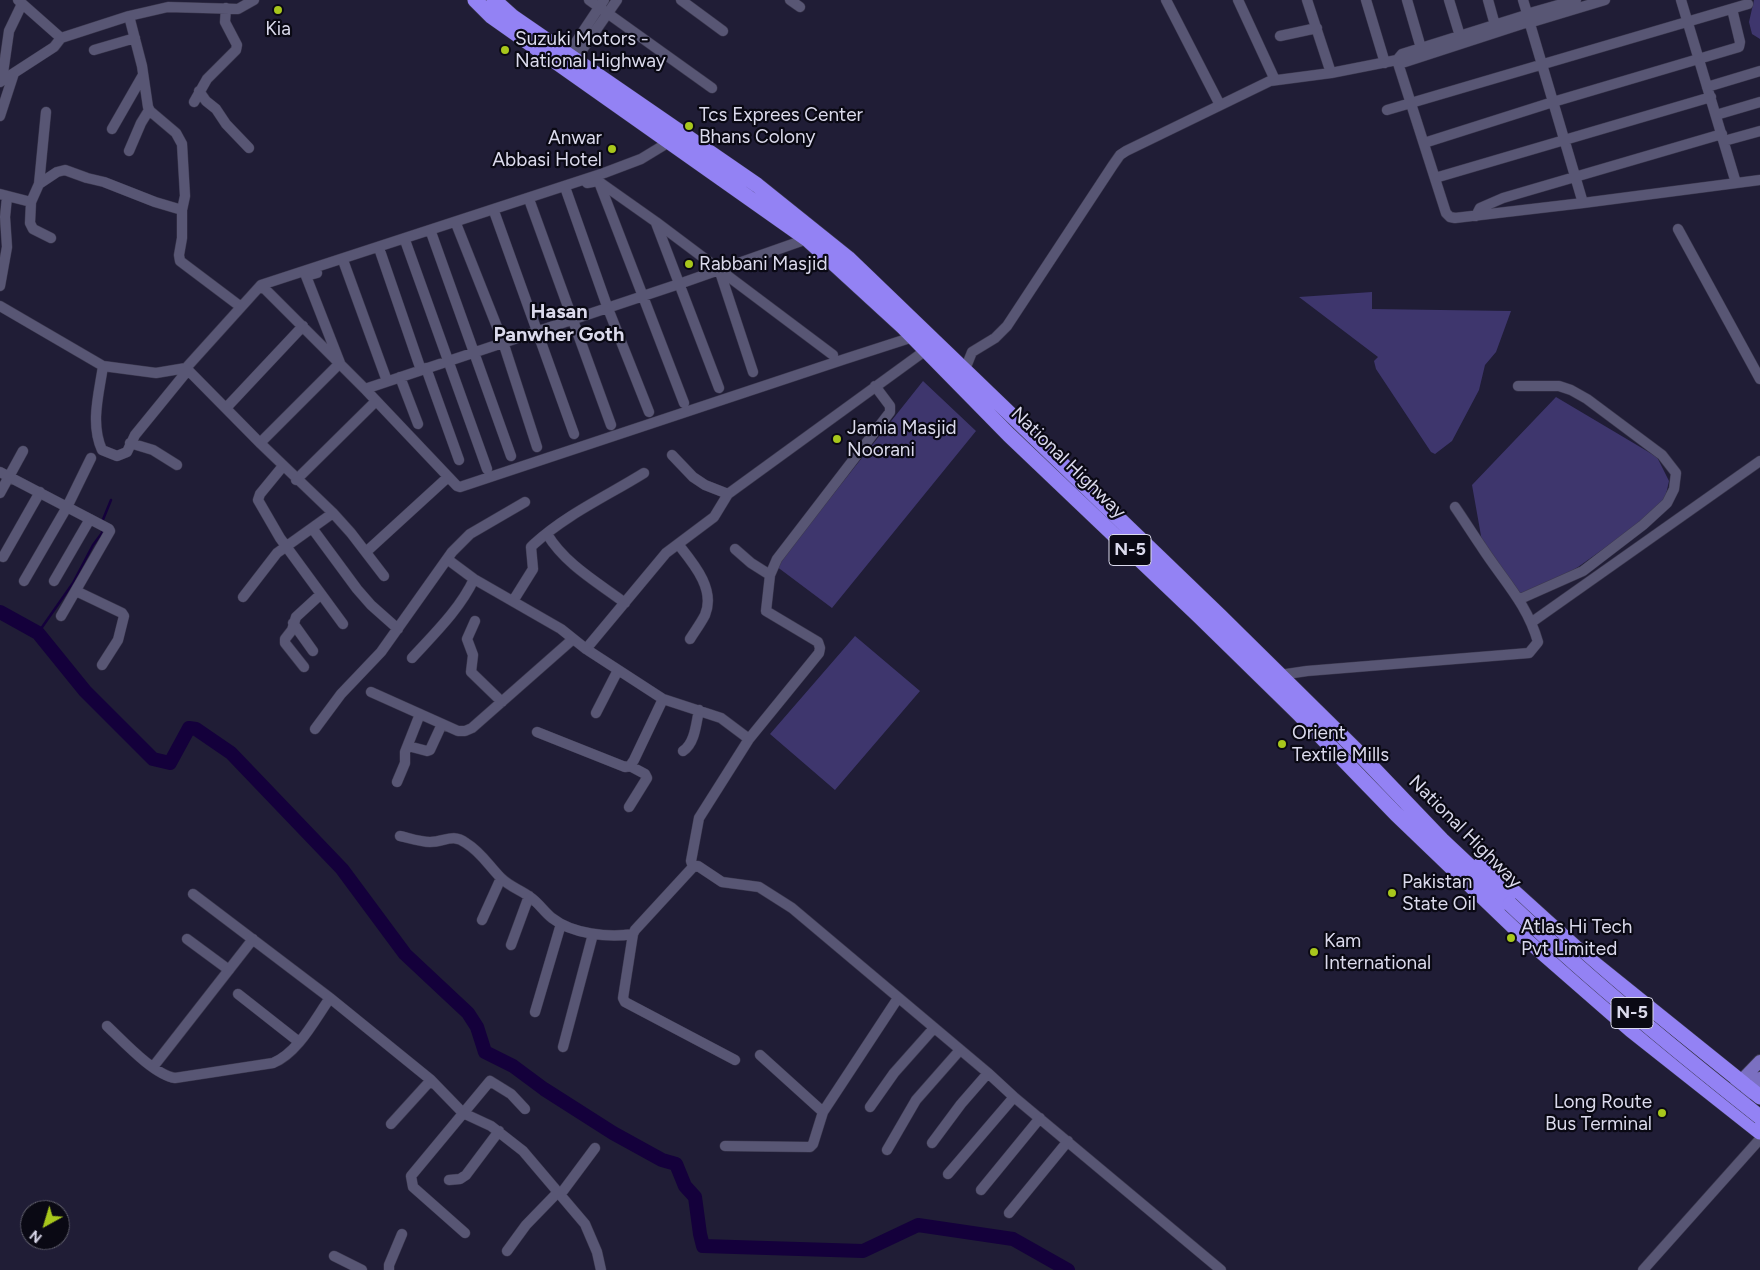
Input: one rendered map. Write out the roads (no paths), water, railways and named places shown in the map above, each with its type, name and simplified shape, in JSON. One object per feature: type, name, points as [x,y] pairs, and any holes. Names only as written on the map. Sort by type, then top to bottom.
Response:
[{"type":"highway","name":"National Highway","points":[[475,0],[491,16],[807,239],[913,337],[1028,453],[1274,690],[1396,814],[1514,928],[1624,1024],[1760,1132]]},
{"type":"highway","name":"National Highway","points":[[494,0],[513,17],[757,185],[848,258],[1280,675],[1354,748],[1442,840],[1594,981],[1694,1065],[1760,1117]]},
{"type":"highway","points":[[1442,840],[1473,858],[1501,880],[1585,956],[1753,1086]]},
{"type":"main road","points":[[1728,1105],[1753,1086],[1760,1061]]},
{"type":"street","points":[[0,82],[54,47],[61,38],[128,16],[168,7],[238,9],[254,0]]},
{"type":"street","points":[[589,0],[603,7],[712,88]]},
{"type":"street","points":[[571,57],[603,7],[617,0]]},
{"type":"street","points":[[681,0],[724,31]]},
{"type":"street","points":[[790,0],[800,7]]},
{"type":"street","points":[[1166,0],[1220,105]]},
{"type":"street","points":[[1238,0],[1275,80]]},
{"type":"street","points":[[1307,0],[1331,73]]},
{"type":"street","points":[[1366,0],[1385,63]]},
{"type":"street","points":[[1407,0],[1421,48]]},
{"type":"street","points":[[1449,0],[1460,36]]},
{"type":"street","points":[[1488,0],[1495,25]]},
{"type":"street","points":[[1523,0],[1583,204]]},
{"type":"street","points":[[964,372],[972,352],[995,338],[1007,326],[1120,155],[1275,80],[1331,73],[1397,60],[1405,62],[1528,19],[1576,0]]},
{"type":"street","points":[[1397,60],[1402,54],[1495,25],[1605,0]]},
{"type":"street","points":[[1681,0],[1736,183]]},
{"type":"street","points":[[0,82],[9,31],[20,2],[61,38]]},
{"type":"street","points":[[1387,110],[1748,4]]},
{"type":"street","points":[[194,102],[207,79],[236,50],[237,45],[225,22],[226,8]]},
{"type":"street","points":[[1424,143],[1552,102],[1739,47],[1740,42],[1732,9]]},
{"type":"street","points":[[128,16],[142,66],[146,103],[150,110],[176,133],[182,144],[185,196],[182,210],[180,261],[241,307]]},
{"type":"street","points":[[1280,36],[1317,28]]},
{"type":"street","points":[[94,50],[135,38]]},
{"type":"street","points":[[1397,60],[1446,213],[1450,217],[1476,216],[1583,204],[1760,180]]},
{"type":"street","points":[[1707,87],[1760,71]]},
{"type":"street","points":[[0,116],[14,73]]},
{"type":"street","points":[[112,129],[143,75]]},
{"type":"street","points":[[199,91],[248,148]]},
{"type":"street","points":[[1435,178],[1711,97]]},
{"type":"street","points":[[1716,115],[1760,102]]},
{"type":"street","points":[[130,151],[141,123],[150,110]]},
{"type":"street","points":[[46,112],[39,184],[31,202],[30,223],[33,229],[51,238]]},
{"type":"street","points":[[1476,216],[1482,206],[1575,176],[1723,137],[1760,131]]},
{"type":"street","points":[[103,366],[95,421],[98,441],[102,450],[117,456],[127,452],[135,435],[187,369],[261,285],[604,173],[641,159],[669,142]]},
{"type":"street","points":[[39,184],[56,172],[65,170],[182,210]]},
{"type":"street","points":[[340,363],[306,276],[594,181],[598,181],[656,222],[833,355]]},
{"type":"street","points":[[598,181],[644,295],[684,403]]},
{"type":"street","points":[[566,190],[607,306],[649,412]]},
{"type":"street","points":[[0,286],[7,247],[4,196],[31,202]]},
{"type":"street","points":[[530,202],[611,425]]},
{"type":"street","points":[[495,214],[574,434]]},
{"type":"street","points":[[656,222],[719,388]]},
{"type":"street","points":[[457,226],[503,342],[537,447]]},
{"type":"street","points":[[1678,229],[1760,379]]},
{"type":"street","points":[[432,235],[511,456]]},
{"type":"street","points":[[364,389],[607,306],[679,284],[807,239]]},
{"type":"street","points":[[406,243],[488,469]]},
{"type":"street","points":[[380,251],[460,460]]},
{"type":"street","points":[[344,263],[387,381]]},
{"type":"street","points":[[720,269],[753,372]]},
{"type":"street","points":[[261,285],[340,363],[457,486],[464,487],[821,366],[913,337]]},
{"type":"street","points":[[0,306],[103,366],[156,373],[187,369]]},
{"type":"street","points":[[226,408],[302,326]]},
{"type":"street","points":[[586,649],[666,553],[714,517],[728,494],[926,350]]},
{"type":"street","points":[[260,443],[340,363]]},
{"type":"street","points":[[187,369],[296,480],[333,513],[352,533],[384,576]]},
{"type":"street","points":[[400,377],[418,424]]},
{"type":"street","points":[[693,867],[691,860],[699,818],[749,739],[819,653],[818,642],[766,611],[770,575],[777,559],[890,412],[890,406],[875,386]]},
{"type":"street","points":[[1518,386],[1559,386],[1571,390],[1587,399],[1662,455],[1676,473],[1674,489],[1667,503],[1643,525],[1583,570],[1520,599]]},
{"type":"street","points":[[296,480],[376,401]]},
{"type":"street","points":[[130,443],[153,450],[177,465]]},
{"type":"street","points":[[0,493],[5,474],[23,451]]},
{"type":"street","points":[[672,455],[693,477],[705,486],[728,494]]},
{"type":"street","points":[[24,582],[67,507],[91,458]]},
{"type":"street","points":[[1532,622],[1760,461]]},
{"type":"street","points":[[283,466],[260,494],[258,500],[286,547],[343,624]]},
{"type":"street","points":[[513,601],[533,569],[531,547],[537,541],[593,501],[605,497],[644,473]]},
{"type":"street","points":[[5,474],[110,531],[61,616]]},
{"type":"street","points":[[366,552],[448,477]]},
{"type":"street","points":[[3,557],[40,492]]},
{"type":"street","points":[[315,729],[341,694],[381,652],[452,552],[470,534],[525,502]]},
{"type":"street","points":[[1280,675],[1307,671],[1529,653],[1538,642],[1532,622],[1520,599],[1481,546],[1456,507]]},
{"type":"street","points":[[243,597],[271,559],[333,513]]},
{"type":"street","points":[[54,581],[90,519]]},
{"type":"street","points":[[312,528],[357,590],[398,629]]},
{"type":"street","points":[[547,534],[554,545],[572,564],[625,602]]},
{"type":"street","points":[[678,544],[697,568],[706,587],[706,614],[690,639]]},
{"type":"street","points":[[735,549],[751,563],[770,575]]},
{"type":"street","points":[[448,559],[474,579],[561,629],[586,649],[663,699],[721,718],[749,739]]},
{"type":"street","points":[[412,658],[455,609],[469,591],[474,579]]},
{"type":"street","points":[[76,591],[122,613],[124,616],[118,640],[102,666]]},
{"type":"street","points":[[304,667],[284,641],[292,630],[296,617],[321,594]]},
{"type":"street","points":[[475,621],[467,639],[473,655],[471,672],[502,702]]},
{"type":"street","points":[[293,623],[314,651]]},
{"type":"street","points":[[371,692],[458,731],[465,731],[472,728],[573,639]]},
{"type":"street","points":[[596,713],[618,670]]},
{"type":"street","points":[[630,766],[663,699]]},
{"type":"street","points":[[683,751],[691,742],[699,710]]},
{"type":"street","points":[[397,782],[404,763],[404,756],[420,714]]},
{"type":"street","points":[[408,746],[427,751],[430,750],[442,724]]},
{"type":"street","points":[[537,732],[625,767],[630,766],[645,774],[647,778],[629,807]]},
{"type":"street","points":[[400,836],[430,842],[451,837],[457,838],[474,848],[501,878],[529,896],[551,918],[561,924],[593,934],[622,936],[633,934]]},
{"type":"street","points":[[735,1060],[623,1000],[633,934],[639,925],[693,867],[698,866],[722,882],[759,887],[792,908],[1221,1270]]},
{"type":"street","points":[[482,920],[501,878]]},
{"type":"street","points":[[193,894],[330,998],[431,1080],[463,1113],[499,1131],[523,1151],[588,1229],[597,1252],[601,1270]]},
{"type":"street","points":[[511,945],[529,896]]},
{"type":"street","points":[[535,1012],[561,924]]},
{"type":"street","points":[[563,1047],[593,934]]},
{"type":"street","points":[[187,939],[229,970]]},
{"type":"street","points":[[153,1067],[253,940]]},
{"type":"street","points":[[238,994],[299,1042]]},
{"type":"street","points":[[107,1026],[153,1067],[164,1075],[175,1078],[273,1063],[287,1056],[330,998]]},
{"type":"street","points":[[725,1146],[810,1147],[813,1144],[823,1112],[898,998]]},
{"type":"street","points":[[870,1107],[894,1073],[934,1028]]},
{"type":"street","points":[[886,1150],[916,1100],[960,1050]]},
{"type":"street","points":[[760,1055],[823,1112]]},
{"type":"street","points":[[932,1144],[960,1104],[988,1073]]},
{"type":"street","points":[[391,1124],[431,1080]]},
{"type":"street","points":[[464,1233],[413,1187],[410,1176],[490,1081],[511,1094],[525,1109]]},
{"type":"street","points":[[948,1174],[1014,1097]]},
{"type":"street","points":[[981,1190],[1040,1118]]},
{"type":"street","points":[[449,1180],[460,1179],[466,1175],[499,1131]]},
{"type":"street","points":[[1643,1270],[1760,1139]]},
{"type":"street","points":[[1008,1213],[1068,1141]]},
{"type":"street","points":[[507,1251],[526,1225],[559,1193],[595,1148]]},
{"type":"street","points":[[389,1270],[389,1265],[402,1234]]},
{"type":"street","points":[[334,1256],[362,1270]]},
{"type":"waterway","points":[[102,522],[111,500]]},
{"type":"waterway","points":[[38,633],[73,583],[93,545],[102,533],[102,528]]},
{"type":"waterway","points":[[0,612],[38,633],[85,691],[153,759],[170,763],[189,728],[196,729],[231,753],[342,869],[405,954],[468,1013],[477,1027],[485,1052],[513,1066],[544,1089],[613,1133],[662,1160],[676,1164],[685,1186],[695,1197],[703,1246],[863,1251],[918,1225],[1013,1239],[1068,1270]]},
{"type":"place","name":"Kia","points":[[278,10]]},
{"type":"place","name":"Suzuki Motors - National Highway","points":[[505,50]]},
{"type":"place","name":"Tcs Exprees Center Bhans Colony","points":[[689,126]]},
{"type":"place","name":"Anwar Abbasi Hotel","points":[[612,149]]},
{"type":"place","name":"Rabbani Masjid","points":[[689,264]]},
{"type":"place","name":"Jamia Masjid Noorani","points":[[837,439]]},
{"type":"place","name":"Orient Textile Mills","points":[[1282,744]]},
{"type":"place","name":"Pakistan State Oil","points":[[1392,893]]},
{"type":"place","name":"Atlas Hi Tech Pvt Limited","points":[[1511,938]]},
{"type":"place","name":"Kam International","points":[[1314,952]]},
{"type":"place","name":"Long Route Bus Terminal","points":[[1662,1113]]},
{"type":"district","name":"Hasan Panwher Goth","points":[[559,324]]}]
